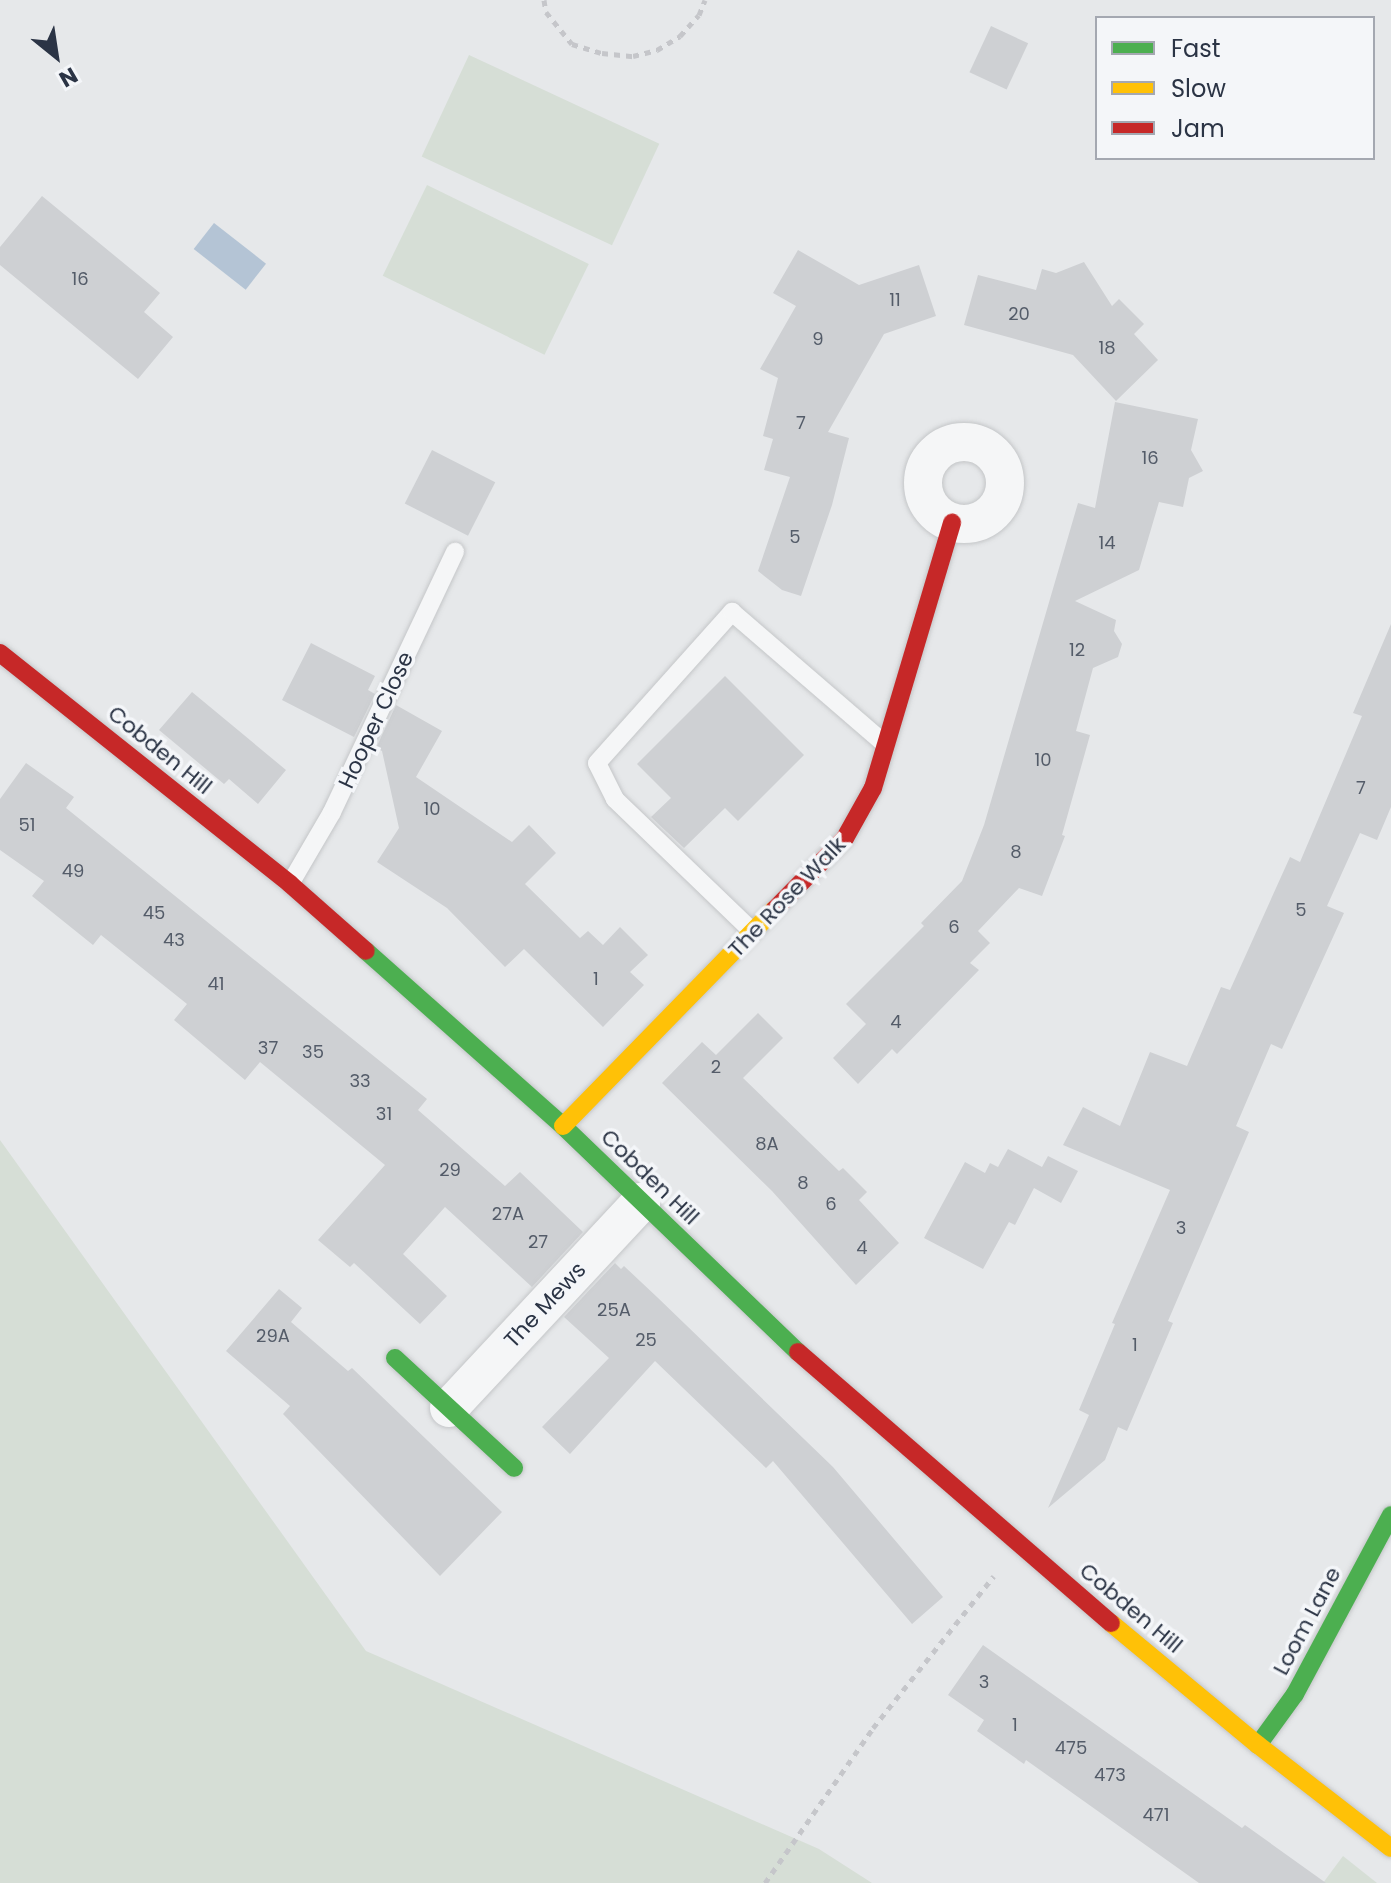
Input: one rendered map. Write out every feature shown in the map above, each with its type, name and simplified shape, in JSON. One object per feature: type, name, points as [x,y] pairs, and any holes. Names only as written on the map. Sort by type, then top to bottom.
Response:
[{"type":"main road","name":"The Rose Walk","points":[[563,1126],[845,838],[873,788],[952,523]]},
{"type":"main road","name":"Cobden Hill","points":[[0,653],[290,884],[563,1126],[826,1378],[1018,1545],[1258,1745],[1391,1848]]},
{"type":"main road","points":[[395,1358],[514,1468]]},
{"type":"main road","name":"Loom Lane","points":[[1258,1745],[1295,1694],[1391,1515]]},
{"type":"street","name":"The Mews","points":[[449,1408],[641,1202]]},
{"type":"lane","name":"Hooper Close","points":[[290,884],[332,812],[455,552]]},
{"type":"lane","points":[[753,932],[615,799],[597,763],[732,612],[885,744]]},
{"type":"path","points":[[544,0],[546,12],[572,44],[602,53],[633,56],[657,50],[680,36],[699,15],[705,0]]},
{"type":"path","points":[[765,1883],[873,1728],[1018,1545]]},
{"type":"shaded area","points":[[469,55],[659,144],[612,245],[422,157]]},
{"type":"shaded area","points":[[427,185],[589,264],[545,355],[383,276]]},
{"type":"shaded area","points":[[0,1140],[366,1651],[819,1849],[872,1883],[0,1883]]},
{"type":"shaded area","points":[[1343,1856],[1377,1883],[1323,1883]]},
{"type":"water","points":[[214,223],[266,264],[246,290],[194,249]]},
{"type":"building","points":[[991,26],[1028,43],[1007,90],[969,72]]},
{"type":"building","points":[[42,196],[160,293],[144,312],[173,337],[138,379],[0,265],[0,247]]},
{"type":"building","points":[[798,250],[859,285],[919,265],[936,316],[884,334],[828,432],[849,438],[832,505],[801,596],[782,590],[758,571],[790,477],[764,470],[773,439],[763,436],[778,378],[760,369],[796,306],[773,293]]},
{"type":"building","points":[[1084,262],[1112,306],[1119,299],[1144,324],[1134,334],[1158,360],[1116,401],[1073,355],[964,325],[978,275],[1036,290],[1042,269],[1056,273]]},
{"type":"building","points":[[1115,402],[1198,419],[1191,450],[1203,471],[1189,478],[1183,507],[1159,502],[1139,570],[1075,601],[1116,620],[1114,631],[1122,644],[1118,657],[1093,668],[1076,731],[1090,735],[1062,835],[1065,836],[1042,896],[1019,888],[978,931],[990,943],[970,963],[979,970],[897,1054],[892,1049],[858,1084],[833,1058],[866,1024],[846,1004],[924,926],[921,923],[962,881],[984,825],[1078,503],[1095,508]]},
{"type":"building","points":[[432,450],[495,482],[468,536],[405,503]]},
{"type":"building","points":[[1391,624],[1391,807],[1377,840],[1360,833],[1327,906],[1344,913],[1282,1049],[1271,1044],[1236,1126],[1249,1132],[1168,1321],[1173,1323],[1127,1431],[1118,1427],[1105,1460],[1048,1508],[1089,1415],[1079,1410],[1115,1324],[1112,1323],[1170,1190],[1063,1145],[1083,1107],[1120,1126],[1150,1052],[1187,1066],[1221,987],[1230,990],[1290,857],[1300,862],[1362,716],[1353,713]]},
{"type":"building","points":[[311,643],[375,676],[368,690],[375,694],[354,737],[282,700]]},
{"type":"building","points":[[725,676],[804,755],[738,821],[725,808],[684,848],[651,817],[671,798],[637,764]]},
{"type":"building","points":[[192,692],[286,770],[258,804],[229,779],[224,784],[159,730]]},
{"type":"building","points":[[396,705],[442,731],[416,777],[512,842],[529,825],[556,853],[525,884],[580,938],[588,931],[603,945],[620,927],[648,955],[630,972],[644,985],[603,1027],[524,949],[505,967],[447,908],[377,862],[399,828],[382,751],[376,748]]},
{"type":"building","points":[[26,763],[74,797],[66,808],[427,1099],[418,1110],[505,1186],[520,1172],[583,1232],[532,1287],[445,1207],[403,1254],[447,1296],[420,1324],[354,1263],[350,1267],[318,1240],[385,1165],[260,1062],[245,1080],[174,1020],[187,1004],[101,935],[93,945],[32,896],[44,881],[0,850],[0,799]]},
{"type":"building","points":[[758,1013],[783,1038],[743,1078],[839,1171],[843,1168],[867,1192],[859,1200],[899,1243],[856,1285],[772,1191],[662,1083],[702,1042],[716,1055]]},
{"type":"building","points":[[1008,1149],[1042,1167],[1048,1156],[1078,1171],[1061,1203],[1034,1188],[1015,1225],[1009,1222],[983,1269],[924,1238],[965,1162],[985,1173],[990,1163],[998,1167]]},
{"type":"building","points":[[615,1263],[621,1269],[624,1266],[833,1467],[943,1597],[912,1624],[773,1461],[766,1468],[655,1361],[570,1454],[542,1427],[609,1358],[564,1317]]},
{"type":"building","points":[[279,1289],[302,1308],[291,1322],[348,1371],[352,1368],[502,1512],[440,1576],[283,1414],[290,1406],[226,1351]]},
{"type":"building","points":[[983,1645],[1242,1828],[1245,1825],[1326,1883],[1199,1883],[1026,1760],[1024,1764],[977,1731],[984,1720],[948,1695]]},
{"type":"traffic: fast","points":[[366,951],[563,1126],[798,1352]]},
{"type":"traffic: fast","points":[[395,1358],[514,1468]]},
{"type":"traffic: fast","points":[[1258,1745],[1295,1694],[1391,1515]]},
{"type":"traffic: slow","points":[[563,1126],[774,910]]},
{"type":"traffic: slow","points":[[1111,1623],[1258,1745],[1391,1848]]},
{"type":"traffic: jam","points":[[774,910],[845,838],[873,788],[952,523]]},
{"type":"traffic: jam","points":[[0,653],[290,884],[366,951]]},
{"type":"traffic: jam","points":[[798,1352],[1111,1623]]}]
